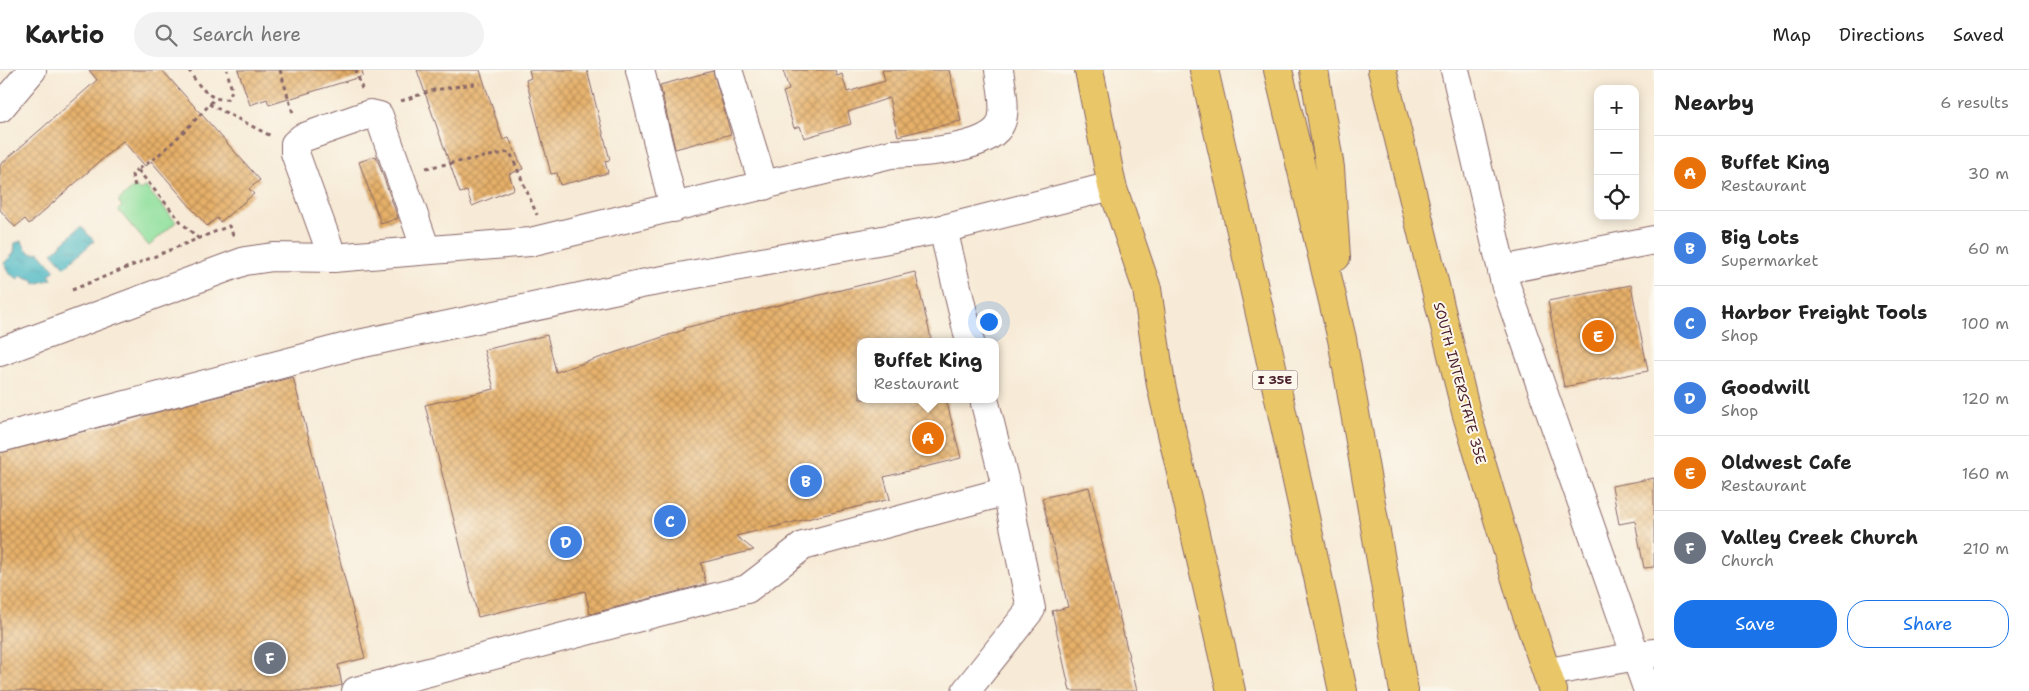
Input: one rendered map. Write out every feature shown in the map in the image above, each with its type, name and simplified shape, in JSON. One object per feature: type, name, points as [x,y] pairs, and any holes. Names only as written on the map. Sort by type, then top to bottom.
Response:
[{"type":"main road","points":[[1089,70],[1112,186],[1147,289],[1162,385],[1232,691]]},
{"type":"main road","name":"I 35E","points":[[1204,70],[1275,380],[1343,691]]},
{"type":"main road","points":[[1278,70],[1342,339],[1404,691]]},
{"type":"main road","points":[[1314,70],[1330,168],[1342,339]]},
{"type":"main road","name":"SOUTH INTERSTATE 35E","points":[[1382,70],[1466,412],[1524,606],[1551,682]]},
{"type":"lane","points":[[0,108],[32,70]]},
{"type":"lane","points":[[640,70],[674,208]]},
{"type":"lane","points":[[728,70],[764,186]]},
{"type":"lane","points":[[0,352],[245,261],[274,257],[333,258],[543,240],[891,154],[920,153],[989,138],[998,131],[1004,108],[999,70]]},
{"type":"lane","points":[[1455,70],[1502,270],[1645,655],[1648,691]]},
{"type":"lane","points":[[333,258],[296,153],[295,144],[302,138],[370,114],[378,116],[426,250]]},
{"type":"lane","points":[[0,438],[354,345],[641,284],[942,229],[1112,186]]},
{"type":"lane","points":[[942,229],[969,338]]},
{"type":"lane","points":[[1502,270],[1654,240]]},
{"type":"lane","points":[[966,691],[1031,609],[1007,491],[985,403]]},
{"type":"lane","points":[[356,691],[747,589],[803,546],[1007,491]]},
{"type":"lane","points":[[1551,682],[1645,655]]},
{"type":"path","points":[[189,70],[195,80],[215,98],[227,99],[232,91],[227,70]]},
{"type":"path","points":[[280,70],[291,109]]},
{"type":"path","points":[[378,116],[389,106],[434,90],[480,83]]},
{"type":"path","points":[[135,186],[132,175],[137,169],[145,168],[167,148],[215,98]]},
{"type":"path","points":[[209,104],[276,138]]},
{"type":"path","points":[[429,167],[510,152],[535,208],[543,240]]},
{"type":"path","points":[[137,169],[182,223],[199,239]]},
{"type":"path","points":[[72,290],[229,226],[236,240]]},
{"type":"green space","points":[[135,186],[140,191],[145,186],[176,222],[149,246],[118,210],[122,206],[118,201]]},
{"type":"water","points":[[81,226],[94,241],[65,267],[52,253]]},
{"type":"water","points":[[22,241],[28,251],[33,253],[39,252],[55,270],[49,275],[52,279],[35,284],[34,280],[20,276],[18,279],[10,274],[4,263],[14,253],[15,243]]},
{"type":"building","points":[[89,70],[162,70],[260,180],[249,189],[254,194],[220,222],[217,218],[207,226],[151,161],[145,166],[123,141],[29,224],[25,219],[15,227],[0,210],[0,165],[97,80]]},
{"type":"building","points":[[238,70],[362,70],[363,76],[269,105],[267,99],[250,105]]},
{"type":"building","points":[[417,70],[480,70],[503,140],[509,138],[523,169],[509,174],[514,189],[472,206],[467,191],[460,193]]},
{"type":"building","points":[[529,70],[587,70],[610,160],[605,161],[608,173],[560,185],[557,173],[551,174],[526,80],[531,78]]},
{"type":"building","points":[[783,70],[835,70],[837,76],[842,74],[847,92],[885,81],[882,70],[949,70],[961,121],[898,136],[889,98],[848,112],[851,124],[804,138],[800,126],[794,128],[783,92],[789,90]]},
{"type":"building","points":[[713,71],[731,134],[675,149],[660,85]]},
{"type":"building","points":[[376,156],[398,218],[381,224],[359,162]]},
{"type":"building","points":[[915,272],[931,338],[857,338],[857,403],[947,403],[961,458],[884,477],[890,499],[736,536],[754,550],[701,563],[706,584],[590,614],[585,591],[478,617],[425,405],[494,389],[484,350],[547,335],[556,372],[684,330],[684,328]]},
{"type":"building","points":[[1631,285],[1648,371],[1564,387],[1548,301]]},
{"type":"building","points":[[293,377],[365,658],[338,665],[342,685],[317,691],[0,691],[0,453]]},
{"type":"building","points":[[1654,478],[1654,567],[1644,568],[1635,521],[1619,524],[1612,486]]},
{"type":"building","points":[[1089,487],[1137,691],[1070,691],[1052,611],[1068,607],[1042,498]]},
{"type":"place","name":"Oldwest Cafe","points":[[1598,336]]},
{"type":"place","name":"Buffet King","points":[[928,438]]},
{"type":"place","name":"Big Lots","points":[[806,481]]},
{"type":"place","name":"Harbor Freight Tools","points":[[670,521]]},
{"type":"place","name":"Goodwill","points":[[566,542]]},
{"type":"place","name":"Valley Creek Church","points":[[270,658]]}]
